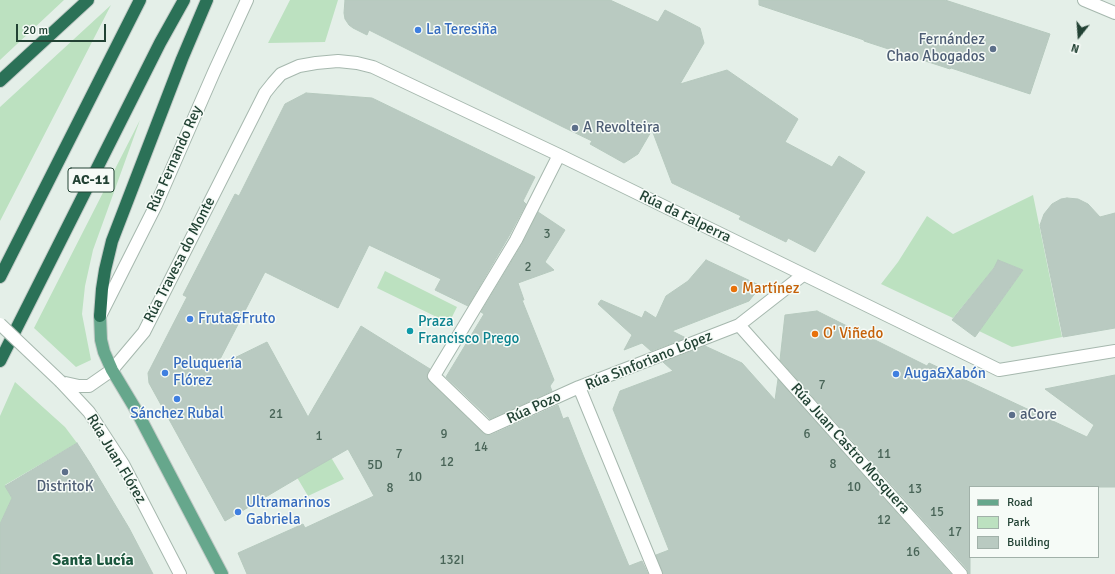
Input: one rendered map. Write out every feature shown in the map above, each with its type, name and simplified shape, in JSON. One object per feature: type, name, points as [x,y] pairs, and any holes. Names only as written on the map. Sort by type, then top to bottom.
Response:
[{"type":"highway","points":[[0,80],[88,0]]},
{"type":"highway","name":"AC-11","points":[[0,277],[140,0]]},
{"type":"highway","name":"AC-11","points":[[0,360],[160,43],[184,0]]},
{"type":"highway","points":[[100,316],[105,270],[112,241],[182,59],[207,0]]},
{"type":"main road","points":[[100,316],[101,340],[104,352],[112,370],[136,410],[222,574]]},
{"type":"street","name":"Rúa Fernando Rey","points":[[100,316],[156,205],[247,0]]},
{"type":"street","points":[[1084,0],[1115,13]]},
{"type":"street","name":"Rúa da Falperra","points":[[265,93],[282,74],[299,66],[338,61],[357,63],[373,68],[558,155],[999,370],[1115,351]]},
{"type":"street","name":"Rúa Travesa do Monte","points":[[61,382],[78,386],[90,386],[112,370],[144,332],[265,93]]},
{"type":"street","name":"Rúa Pozo","points":[[558,155],[516,240],[434,376],[488,428],[579,387]]},
{"type":"street","name":"Rúa Sinforiano López","points":[[656,574],[579,387],[739,325],[803,275]]},
{"type":"street","name":"Rúa Juan Flórez","points":[[0,324],[61,382],[89,412],[123,464],[180,574]]},
{"type":"street","name":"Rúa Juan Castro Mosquera","points":[[739,325],[962,574]]},
{"type":"green space","points":[[0,0],[64,0],[0,60]]},
{"type":"green space","points":[[290,0],[338,0],[325,42],[268,43]]},
{"type":"green space","points":[[111,5],[0,221],[0,107]]},
{"type":"green space","points":[[140,120],[93,250],[85,286],[82,314],[91,360],[76,367],[34,328]]},
{"type":"green space","points":[[1033,195],[1062,337],[1012,347],[979,331],[1023,270],[1000,261],[953,318],[881,284],[898,262],[927,216],[953,234]]},
{"type":"green space","points":[[385,271],[457,307],[449,323],[377,288]]},
{"type":"green space","points":[[15,382],[65,427],[77,443],[5,485],[12,498],[0,524],[0,416]]},
{"type":"green space","points":[[329,454],[344,479],[308,496],[295,474]]},
{"type":"building","points":[[345,0],[610,0],[658,22],[665,10],[700,28],[704,43],[680,84],[727,70],[798,119],[785,142],[832,167],[839,156],[865,172],[815,252],[788,238],[786,242],[739,219],[741,216],[672,183],[652,130],[638,154],[624,163],[590,144],[592,141],[369,30],[367,35],[353,28],[345,19]]},
{"type":"building","points":[[759,0],[945,0],[1050,34],[1030,94],[864,41],[759,5]]},
{"type":"building","points":[[306,93],[372,98],[535,177],[523,201],[526,204],[468,306],[435,290],[441,279],[369,245],[338,308],[265,272],[216,367],[267,342],[308,417],[361,326],[430,369],[427,376],[429,381],[486,435],[491,435],[558,405],[563,419],[568,417],[629,566],[642,561],[648,574],[247,574],[238,553],[303,524],[305,528],[374,496],[348,449],[225,521],[149,383],[148,373],[187,297],[183,295],[235,194],[239,196],[285,104]]},
{"type":"building","points":[[1061,199],[1078,199],[1088,204],[1100,217],[1115,213],[1115,328],[1063,337],[1040,225],[1044,214],[1052,204]]},
{"type":"building","points":[[538,212],[565,230],[545,262],[554,270],[518,283],[524,300],[522,300],[554,380],[550,386],[552,391],[490,419],[446,377],[484,314],[481,312],[522,244]]},
{"type":"building","points":[[706,260],[761,286],[749,301],[672,331],[686,338],[651,351],[642,343],[624,350],[632,335],[598,304],[601,300],[642,318],[645,311],[656,318],[666,296],[688,281]]},
{"type":"building","points":[[998,260],[1023,270],[975,337],[952,320],[994,268]]},
{"type":"building","points":[[817,311],[927,366],[929,363],[1087,437],[1094,425],[1045,389],[1115,375],[1115,487],[969,486],[970,574],[968,574],[967,569],[780,360],[785,315]]},
{"type":"building","points":[[705,346],[742,363],[775,400],[778,379],[951,574],[663,574],[656,555],[669,550],[613,409],[620,391],[673,371],[663,362]]},
{"type":"building","points":[[77,443],[129,528],[153,574],[0,574],[0,524],[12,498],[5,486]]},
{"type":"place","name":"La Teresiña","points":[[418,30]]},
{"type":"place","name":"Fernández Chao Abogados","points":[[993,49]]},
{"type":"place","name":"A Revolteira","points":[[575,128]]},
{"type":"place","name":"Martínez","points":[[734,289]]},
{"type":"place","name":"Fruta&Fruto","points":[[190,319]]},
{"type":"place","name":"Praza Francisco Prego","points":[[410,331]]},
{"type":"place","name":"O' Viñedo","points":[[815,334]]},
{"type":"place","name":"Peluquería Flórez","points":[[165,373]]},
{"type":"place","name":"Auga&Xabón","points":[[896,374]]},
{"type":"place","name":"Sánchez Rubal","points":[[177,399]]},
{"type":"place","name":"aCore","points":[[1012,415]]},
{"type":"place","name":"DistritoK","points":[[65,472]]},
{"type":"place","name":"Ultramarinos Gabriela","points":[[238,512]]},
{"type":"district","name":"Santa Lucía","points":[[93,561]]}]
